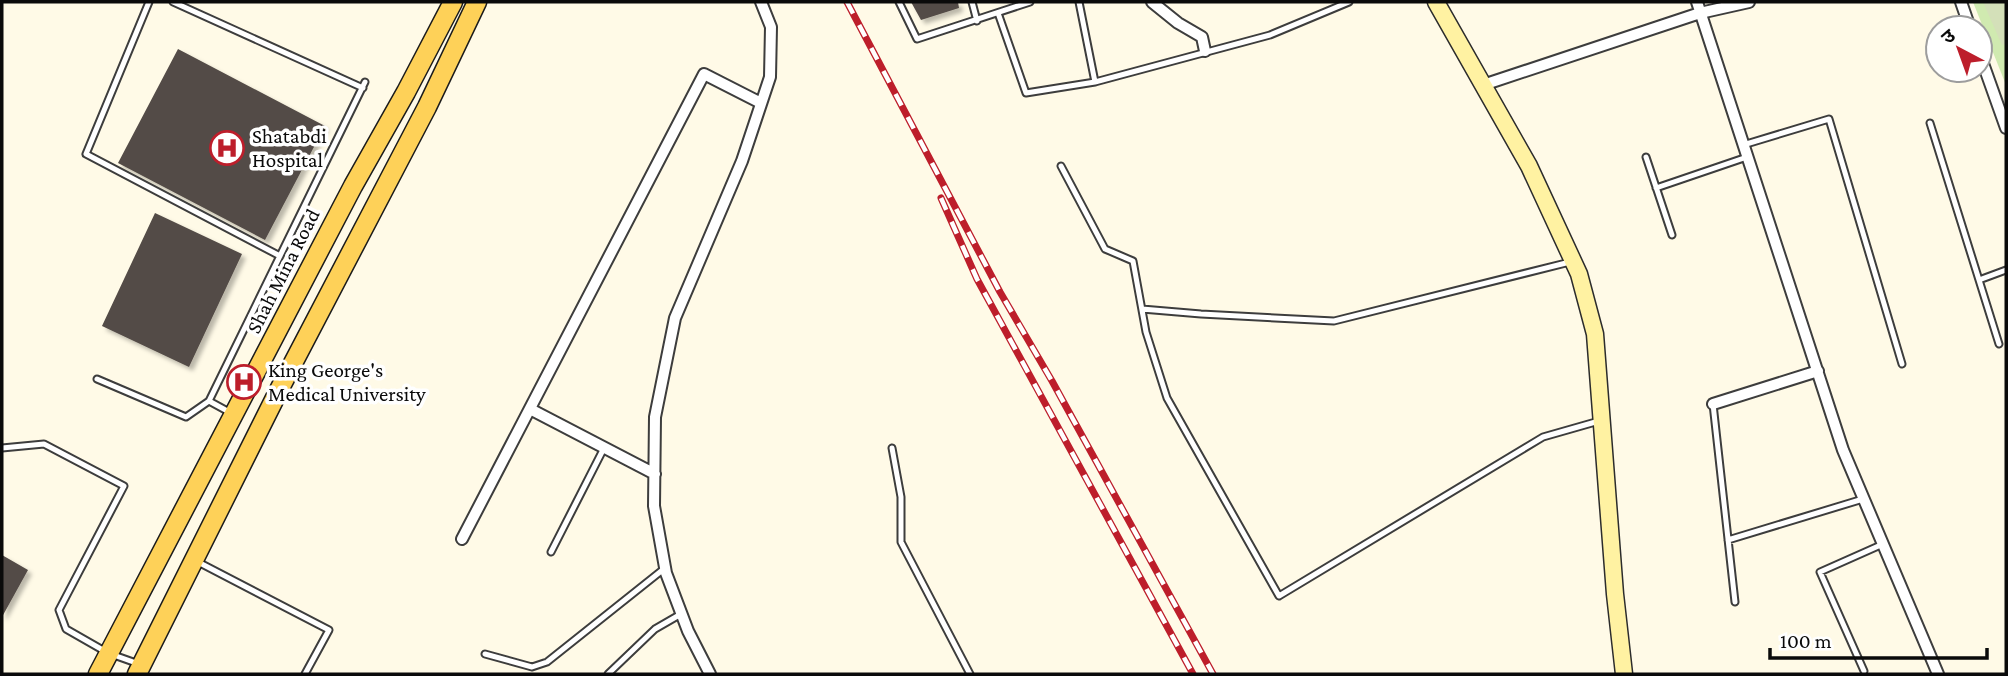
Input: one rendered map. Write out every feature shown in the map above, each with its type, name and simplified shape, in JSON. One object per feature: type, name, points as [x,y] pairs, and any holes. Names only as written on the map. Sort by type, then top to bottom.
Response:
[{"type":"main road","name":"Shah Mina Road","points":[[98,674],[453,2]]},
{"type":"main road","points":[[140,670],[279,390],[427,107],[477,2]]},
{"type":"main road","points":[[359,176],[383,188]]},
{"type":"main road","points":[[254,377],[279,390]]},
{"type":"main road","points":[[186,506],[215,519]]},
{"type":"street","points":[[708,674],[681,614],[665,568],[654,506],[655,416],[675,318],[742,161],[770,77],[771,27],[761,2]]},
{"type":"street","points":[[1152,2],[1178,23],[1202,37],[1205,51]]},
{"type":"street","points":[[1436,2],[1529,166],[1579,274],[1595,334],[1615,594],[1624,674]]},
{"type":"street","points":[[1483,85],[1699,7],[1749,2]]},
{"type":"street","points":[[1699,7],[1843,450],[1938,674]]},
{"type":"street","points":[[462,539],[704,74],[761,103]]},
{"type":"street","points":[[1990,84],[2006,128]]},
{"type":"street","points":[[1713,404],[1818,372]]},
{"type":"street","points":[[530,409],[655,474]]},
{"type":"lane","points":[[149,2],[86,154],[280,256]]},
{"type":"lane","points":[[97,379],[186,417],[209,401],[364,85],[173,2]]},
{"type":"lane","points":[[899,2],[917,40],[1030,2]]},
{"type":"lane","points":[[972,2],[977,21]]},
{"type":"lane","points":[[1079,2],[1095,82]]},
{"type":"lane","points":[[998,13],[1026,93],[1095,82],[1270,35],[1349,2]]},
{"type":"lane","points":[[1743,145],[1829,119],[1902,364]]},
{"type":"lane","points":[[1930,123],[1999,344]]},
{"type":"lane","points":[[1646,157],[1672,235]]},
{"type":"lane","points":[[1656,188],[1747,157]]},
{"type":"lane","points":[[1061,166],[1105,249],[1133,261],[1146,332],[1167,398],[1279,596],[1543,438],[1602,421]]},
{"type":"lane","points":[[1142,309],[1334,321],[1573,261]]},
{"type":"lane","points":[[1979,280],[2006,270]]},
{"type":"lane","points":[[209,401],[234,415]]},
{"type":"lane","points":[[1713,404],[1735,602]]},
{"type":"lane","points":[[2,448],[44,444],[124,486],[59,610],[66,629],[140,670]]},
{"type":"lane","points":[[551,552],[604,447]]},
{"type":"lane","points":[[892,449],[901,497],[901,542],[970,674]]},
{"type":"lane","points":[[1728,540],[1864,498]]},
{"type":"lane","points":[[1864,671],[1820,572],[1883,544]]},
{"type":"lane","points":[[195,561],[329,629],[304,674]]},
{"type":"lane","points":[[485,653],[532,667],[547,662],[665,568]]},
{"type":"lane","points":[[608,674],[655,629],[681,614]]},
{"type":"green space","points":[[1973,2],[2006,2],[2006,85],[1994,55],[1994,14],[1978,14]]},
{"type":"green space","points":[[1983,2],[2006,2],[2006,44],[2002,45],[1994,27],[1994,14],[1988,14]]},
{"type":"building","points":[[911,2],[958,2],[959,8],[921,20]]},
{"type":"building","points":[[178,49],[325,126],[265,240],[118,163]]},
{"type":"building","points":[[155,213],[242,254],[189,367],[102,326]]},
{"type":"building","points":[[2,555],[28,570],[2,617]]},
{"type":"railway","points":[[847,2],[1000,292],[1213,674]]},
{"type":"railway","points":[[941,198],[977,279],[1193,674]]},
{"type":"place","name":"Shatabdi Hospital","points":[[227,148]]},
{"type":"place","name":"King George's Medical University","points":[[244,382]]}]
